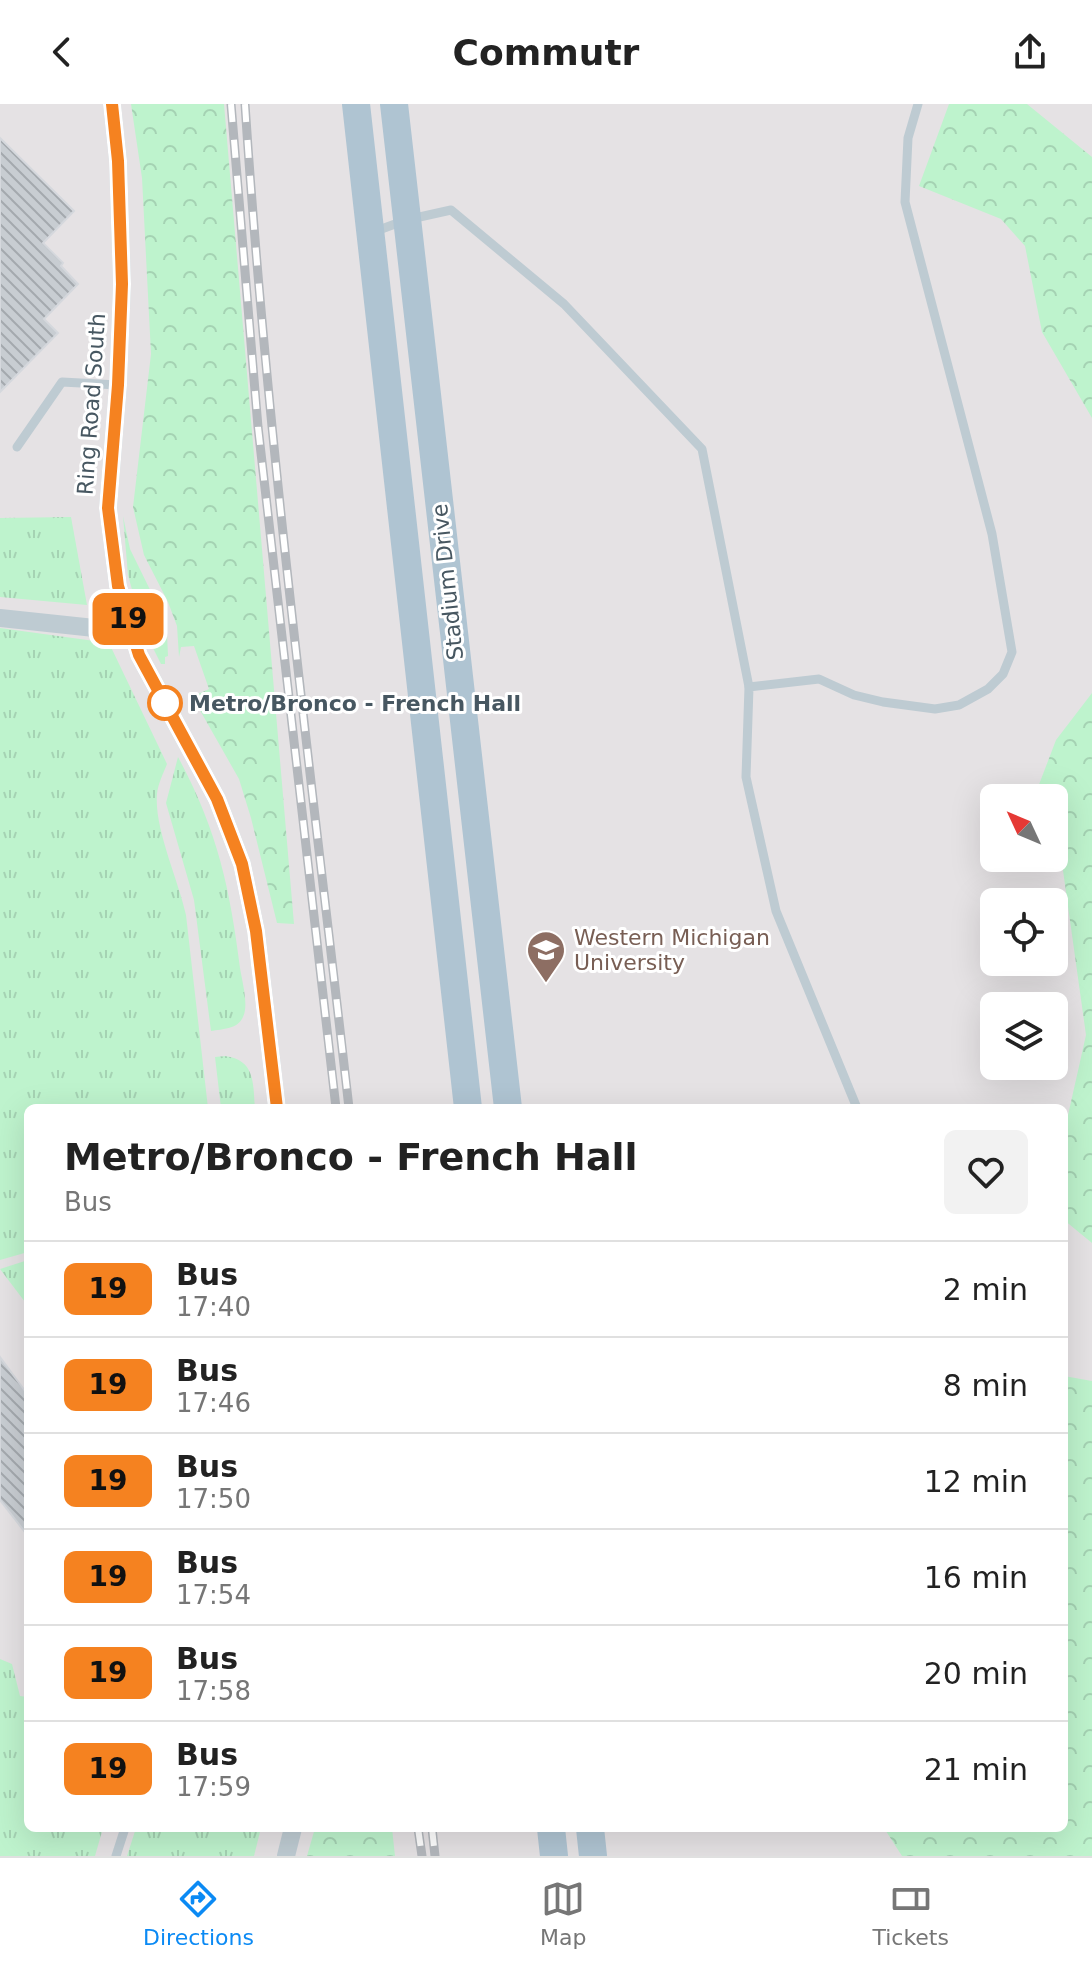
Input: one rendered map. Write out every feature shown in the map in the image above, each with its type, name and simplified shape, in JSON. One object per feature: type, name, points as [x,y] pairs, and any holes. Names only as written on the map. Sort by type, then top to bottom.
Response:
[{"type":"main road","name":"Stadium Drive","points":[[356,104],[468,1104]]},
{"type":"main road","name":"Stadium Drive","points":[[394,104],[508,1104]]},
{"type":"main road","points":[[551,1832],[554,1856]]},
{"type":"main road","points":[[590,1832],[593,1856]]},
{"type":"street","name":"Ring Road South","points":[[112,104],[118,161],[122,284],[108,508],[118,586],[139,655],[217,799],[242,864],[256,931],[277,1104]]},
{"type":"street","points":[[0,618],[132,632]]},
{"type":"street","points":[[286,1856],[292,1832]]},
{"type":"lane","points":[[749,687],[819,679],[854,695],[935,709],[959,705],[988,689],[1003,674],[1012,652],[992,534],[905,202],[908,138],[918,104]]},
{"type":"lane","points":[[369,234],[406,220],[451,210],[564,304],[702,449],[749,687],[746,777],[776,911],[855,1104]]},
{"type":"lane","points":[[17,447],[62,382],[118,385]]},
{"type":"lane","points":[[116,1856],[124,1832]]},
{"type":"shaded area","name":"Western Michigan University","points":[[0,104],[1092,104],[1092,1856],[0,1856]]},
{"type":"green space","points":[[131,104],[224,104],[294,924],[277,923],[239,779],[197,705],[196,695],[209,689],[194,646],[181,647],[179,657],[177,626],[144,555],[133,507],[151,354],[142,178]]},
{"type":"green space","points":[[949,104],[1027,104],[1092,157],[1092,418],[1042,332],[1025,246],[1001,219],[919,186]]},
{"type":"green space","points":[[123,516],[130,549],[159,608],[156,613],[140,619],[128,575]]},
{"type":"green space","points":[[71,517],[87,605],[0,597],[0,518]]},
{"type":"green space","points":[[0,628],[109,643],[167,764],[158,790],[157,807],[186,915],[208,1104],[24,1104],[24,1253],[0,1260]]},
{"type":"green space","points":[[160,628],[167,633],[168,656],[165,657],[165,664],[161,664],[146,634]]},
{"type":"green space","points":[[1092,693],[1092,1243],[1068,1223],[1068,1115],[1086,1035],[1068,888],[1065,888],[1063,872],[1068,872],[1068,784],[1039,784],[1056,740]]},
{"type":"green space","points":[[178,757],[203,809],[220,860],[232,911],[244,993],[245,1012],[241,1021],[230,1028],[211,1031],[194,900],[166,803]]},
{"type":"green space","points":[[215,1057],[235,1058],[247,1067],[253,1081],[255,1104],[221,1104]]},
{"type":"green space","points":[[24,1261],[24,1301],[0,1269]]},
{"type":"green space","points":[[1068,1377],[1092,1381],[1092,1856],[902,1856],[887,1832],[1068,1832]]},
{"type":"green space","points":[[0,1659],[12,1664],[20,1696],[24,1696],[24,1832],[102,1832],[95,1856],[0,1856]]},
{"type":"green space","points":[[135,1832],[260,1832],[254,1856],[127,1856]]},
{"type":"green space","points":[[314,1832],[392,1832],[395,1856],[307,1856]]},
{"type":"building","points":[[0,138],[74,211],[43,243],[78,284],[44,319],[58,333],[0,392]]},
{"type":"building","points":[[0,1357],[24,1390],[24,1531],[0,1500]]},
{"type":"railway","points":[[231,104],[258,427],[336,1104]]},
{"type":"railway","points":[[245,104],[265,356],[349,1104]]},
{"type":"railway","points":[[419,1832],[422,1856]]},
{"type":"railway","points":[[432,1832],[435,1856]]},
{"type":"bus line","name":"19","points":[[112,104],[118,161],[122,284],[108,508],[118,586],[139,655],[217,799],[242,864],[256,931],[277,1104]]},
{"type":"place","name":"Metro/Bronco - French Hall","points":[[165,703]]},
{"type":"place","name":"Western Michigan University","points":[[546,984]]}]
